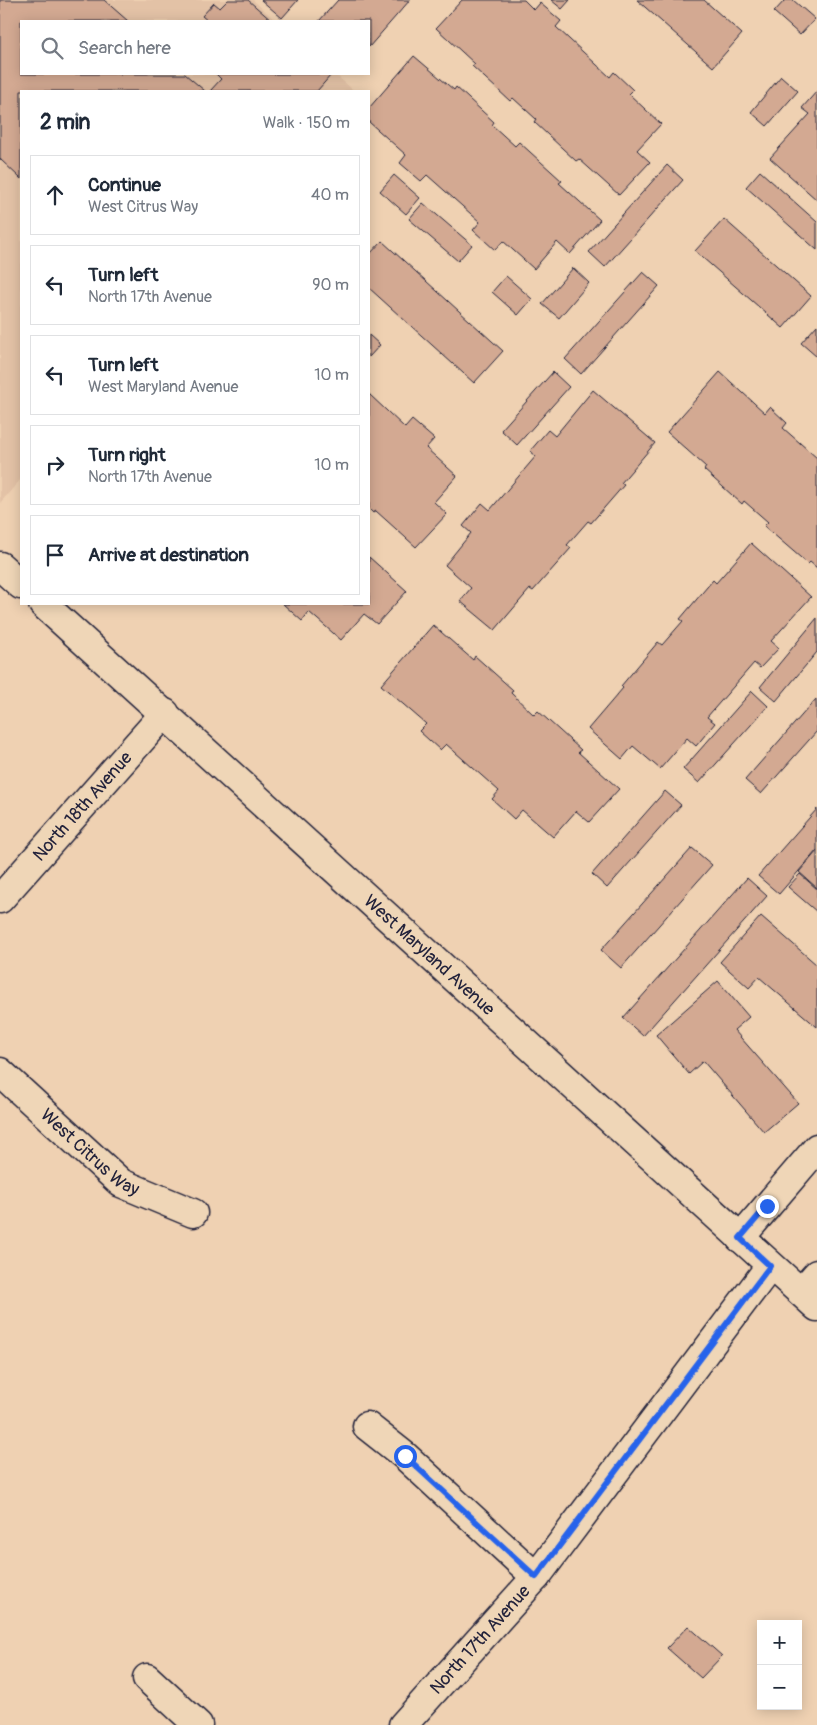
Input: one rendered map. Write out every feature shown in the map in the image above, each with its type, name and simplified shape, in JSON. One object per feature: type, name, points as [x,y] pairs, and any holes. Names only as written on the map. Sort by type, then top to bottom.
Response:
[{"type":"street","points":[[0,566],[20,584]]},
{"type":"street","name":"West Maryland Avenue","points":[[43,605],[165,713],[770,1266],[812,1291]]},
{"type":"street","name":"North 18th Avenue","points":[[0,899],[165,713]]},
{"type":"street","name":"West Citrus Way","points":[[0,1072],[121,1183],[193,1213]]},
{"type":"street","points":[[740,1238],[817,1148]]},
{"type":"street","name":"North 17th Avenue","points":[[403,1725],[536,1577],[770,1266]]},
{"type":"street","points":[[367,1426],[405,1456],[536,1577]]},
{"type":"street","points":[[148,1678],[198,1725]]},
{"type":"shaded area","points":[[0,0],[253,0],[275,20],[20,20],[20,75],[336,75],[353,90],[20,90],[20,480],[0,503]]},
{"type":"building","points":[[0,0],[104,0],[127,20],[20,20],[20,75],[186,75],[204,90],[20,90],[20,178],[0,159]]},
{"type":"building","points":[[228,0],[248,0],[271,20],[207,20],[202,16],[214,3],[220,8]]},
{"type":"building","points":[[261,0],[298,0],[282,18]]},
{"type":"building","points":[[338,0],[410,0],[370,46],[370,20],[320,20]]},
{"type":"building","points":[[462,0],[524,0],[534,10],[540,3],[561,21],[556,27],[610,77],[614,72],[633,90],[629,94],[661,124],[637,150],[650,162],[619,195],[579,159],[576,161],[534,122],[536,119],[513,98],[510,101],[472,66],[475,64],[436,28]]},
{"type":"building","points":[[551,0],[570,0],[562,9]]},
{"type":"building","points":[[637,0],[704,0],[742,34],[713,67]]},
{"type":"building","points":[[785,0],[793,0],[815,19],[800,35],[774,12]]},
{"type":"building","points":[[414,56],[454,90],[456,87],[494,122],[492,125],[515,146],[519,142],[562,181],[559,183],[600,220],[570,254],[557,242],[534,269],[503,241],[495,250],[473,230],[480,222],[427,175],[421,181],[400,163],[406,155],[370,123],[370,107]]},
{"type":"building","points":[[217,75],[331,75],[318,90],[211,90],[221,79]]},
{"type":"building","points":[[781,76],[798,91],[767,126],[751,112]]},
{"type":"building","points":[[817,91],[817,200],[770,158],[810,114],[802,108]]},
{"type":"building","points":[[667,165],[683,180],[605,267],[589,252]]},
{"type":"building","points":[[760,171],[817,222],[817,250],[746,187]]},
{"type":"building","points":[[394,175],[420,198],[406,214],[380,191]]},
{"type":"building","points":[[423,203],[472,245],[458,261],[409,219]]},
{"type":"building","points":[[724,219],[811,296],[783,328],[695,251]]},
{"type":"building","points":[[382,241],[503,351],[474,383],[370,289],[370,254]]},
{"type":"building","points":[[573,268],[589,283],[559,318],[542,304]]},
{"type":"building","points":[[643,272],[659,286],[581,374],[565,359]]},
{"type":"building","points":[[506,276],[532,299],[518,315],[492,292]]},
{"type":"building","points":[[817,325],[817,357],[801,343]]},
{"type":"building","points":[[370,336],[380,345],[370,356]]},
{"type":"building","points":[[553,372],[569,387],[517,445],[501,430]]},
{"type":"building","points":[[720,372],[765,413],[770,407],[787,423],[783,428],[817,458],[817,568],[810,562],[808,564],[764,526],[768,522],[744,501],[742,504],[704,470],[706,467],[667,432]]},
{"type":"building","points":[[593,390],[655,443],[621,483],[624,485],[591,523],[588,521],[567,545],[571,548],[533,591],[530,589],[495,630],[460,601],[471,588],[445,565],[471,533],[463,526],[482,503],[490,510],[536,456],[530,451],[548,430],[555,436]]},
{"type":"building","points":[[370,395],[405,428],[412,420],[434,439],[426,448],[457,476],[434,502],[447,514],[416,547],[376,511],[373,513],[370,510]]},
{"type":"building","points":[[751,543],[811,597],[771,641],[779,648],[760,668],[754,663],[707,717],[715,723],[696,746],[687,738],[660,769],[633,746],[622,759],[588,729],[623,688],[621,686],[658,642],[662,645],[683,621],[680,619],[713,580],[716,583]]},
{"type":"building","points":[[370,558],[407,591],[377,624],[364,614],[341,640],[309,612],[302,621],[284,605],[370,605]]},
{"type":"building","points":[[817,618],[817,652],[776,701],[760,687]]},
{"type":"building","points":[[433,625],[473,660],[475,656],[513,690],[511,693],[534,715],[538,711],[581,750],[578,752],[619,789],[589,822],[576,811],[553,837],[522,810],[514,819],[492,799],[499,791],[446,744],[440,750],[419,731],[426,724],[381,685]]},
{"type":"building","points":[[752,691],[768,706],[699,783],[683,769]]},
{"type":"building","points":[[816,699],[817,731],[761,794],[745,780]]},
{"type":"building","points":[[665,791],[681,805],[607,888],[592,874]]},
{"type":"building","points":[[817,809],[817,850],[779,894],[758,876]]},
{"type":"building","points":[[692,848],[712,865],[621,968],[601,950]]},
{"type":"building","points":[[817,851],[817,888],[799,872]]},
{"type":"building","points":[[800,874],[817,889],[817,912],[788,887]]},
{"type":"building","points":[[747,878],[767,896],[643,1036],[623,1018]]},
{"type":"building","points":[[761,916],[817,965],[817,1027],[759,977],[749,988],[720,962]]},
{"type":"building","points":[[718,981],[749,1017],[734,1030],[798,1103],[764,1132],[703,1061],[689,1074],[656,1035]]},
{"type":"building","points":[[688,1626],[722,1656],[701,1678],[667,1648]]},
{"type":"route","points":[[405,1456],[536,1577],[574,1524],[770,1266],[740,1238],[767,1206]]}]
